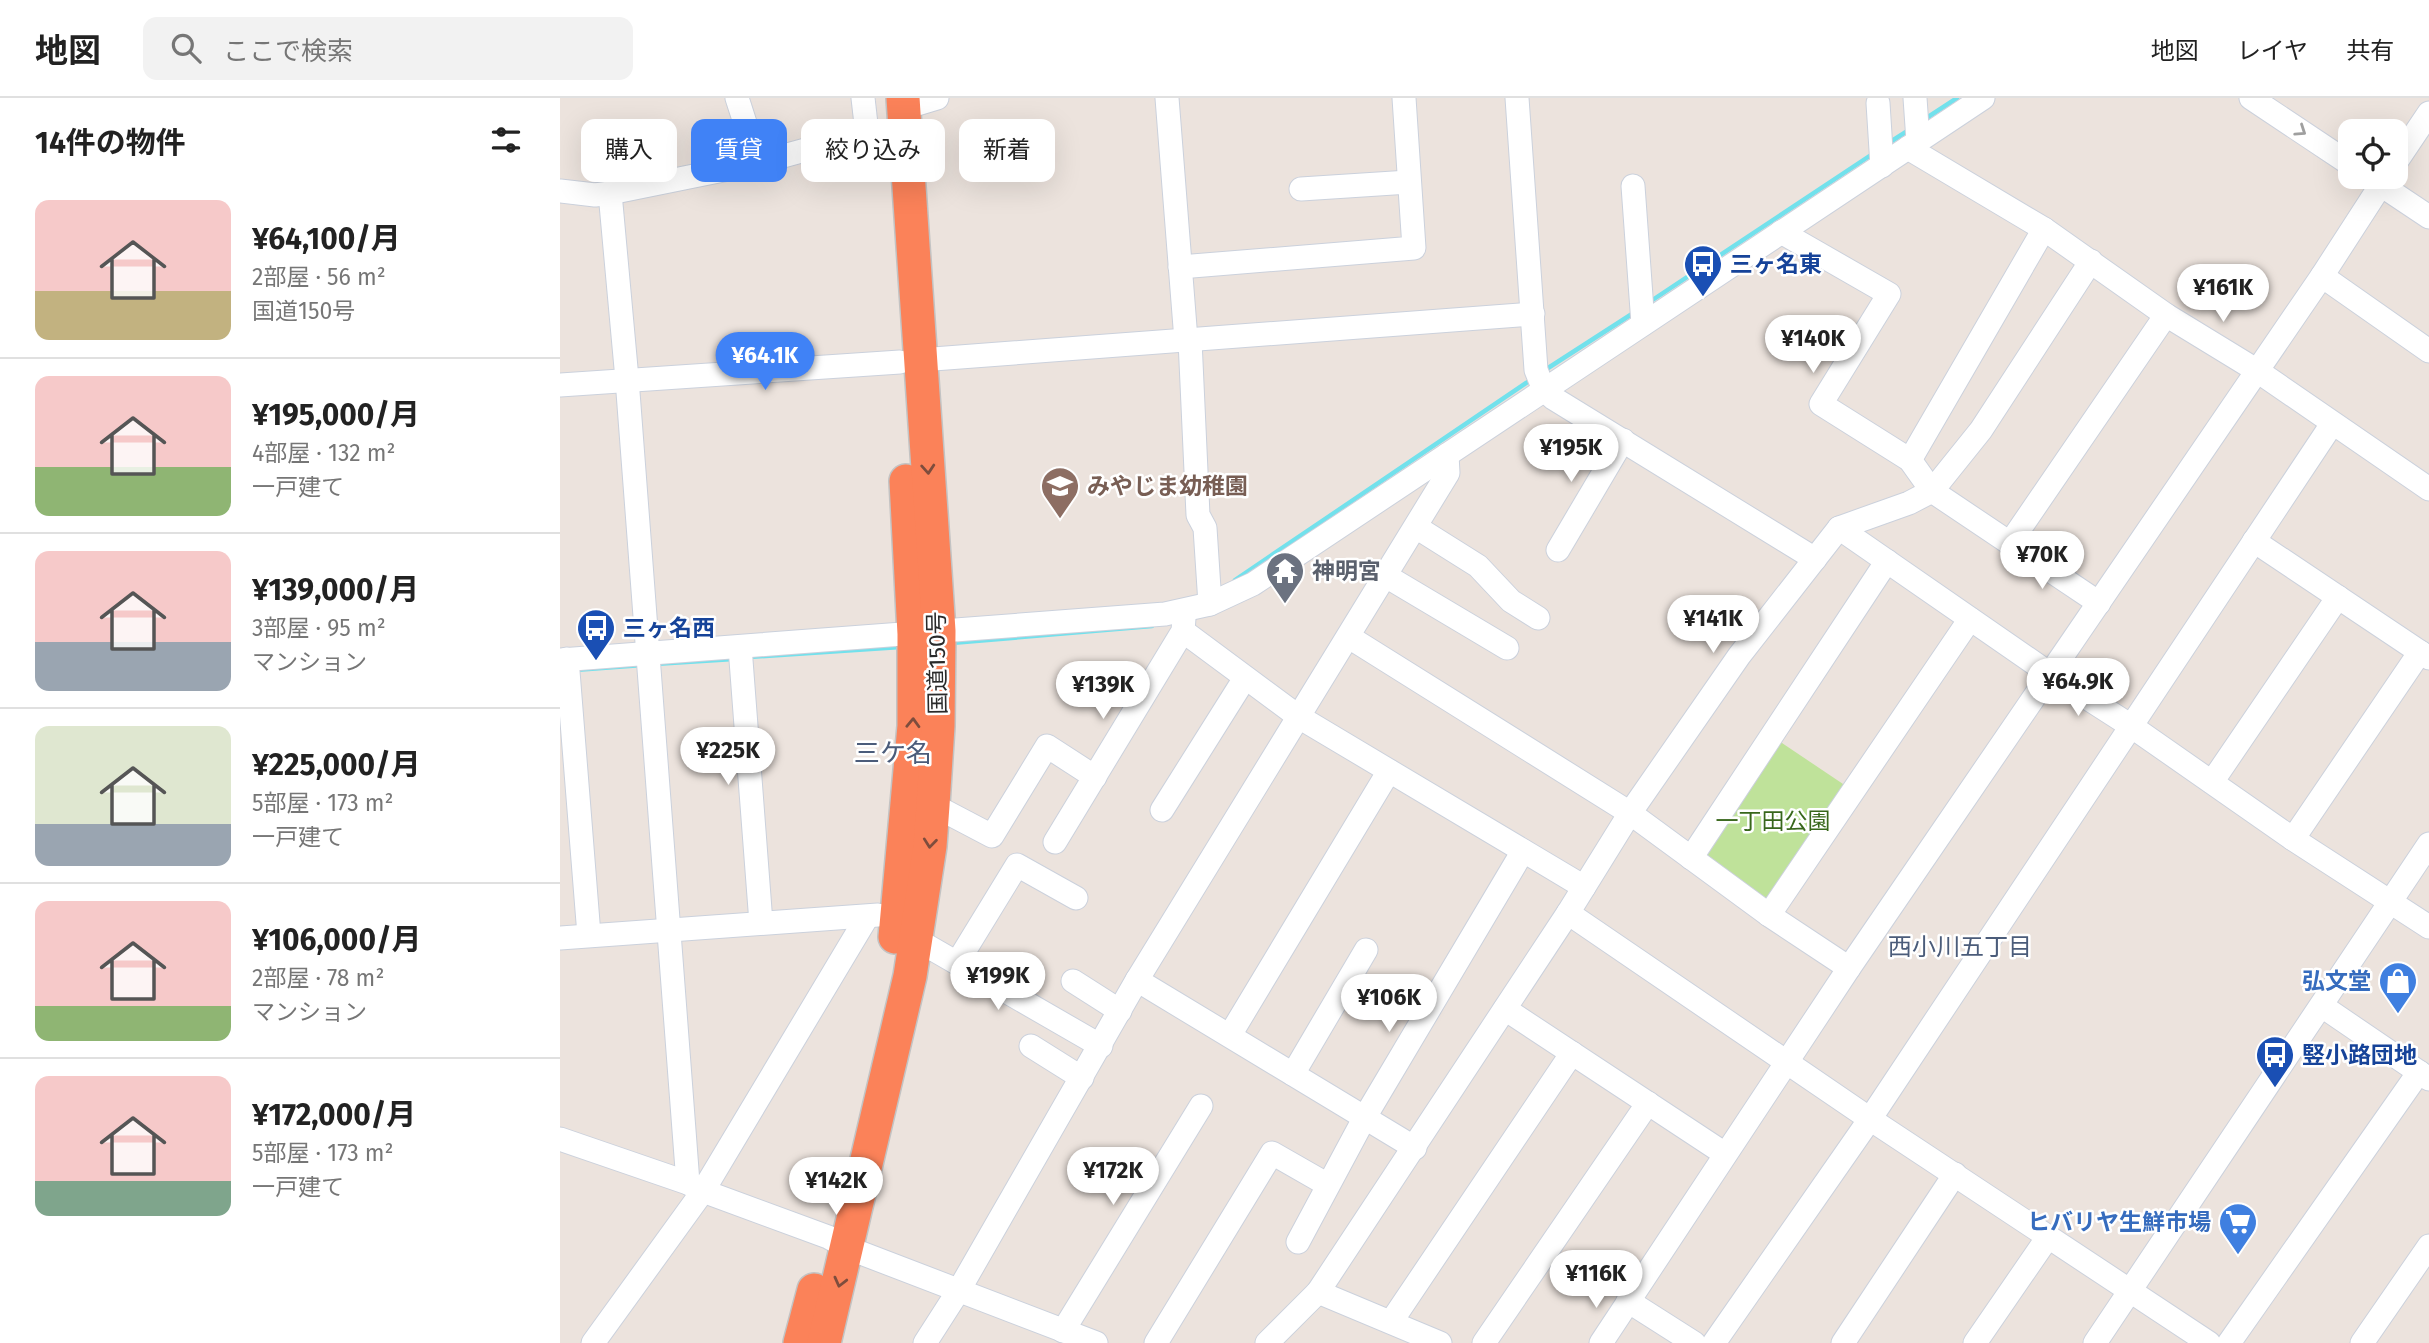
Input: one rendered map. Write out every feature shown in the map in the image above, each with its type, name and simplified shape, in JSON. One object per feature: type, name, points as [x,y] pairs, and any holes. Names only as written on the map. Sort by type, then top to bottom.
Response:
[{"type":"highway","name":"国道150号","points":[[800,1343],[838,1243],[917,940],[930,846],[938,726],[926,633],[910,361],[904,109]]},
{"type":"highway","name":"国道150号","points":[[824,1343],[838,1243],[890,972],[883,914],[914,726],[926,633]]},
{"type":"street","points":[[737,98],[744,119]]},
{"type":"street","points":[[863,98],[904,109]]},
{"type":"street","points":[[1167,98],[1188,340],[1198,514],[1205,528],[1210,604]]},
{"type":"street","points":[[1180,267],[1414,248],[1404,98]]},
{"type":"street","points":[[1517,98],[1536,370],[1544,390],[1815,559]]},
{"type":"street","points":[[1913,144],[1915,98]]},
{"type":"street","points":[[1055,842],[1184,621],[1210,604],[1253,584],[1983,98]]},
{"type":"street","points":[[2251,98],[2338,156]]},
{"type":"street","points":[[1878,103],[1882,166]]},
{"type":"street","points":[[787,152],[904,109]]},
{"type":"street","points":[[2408,144],[2429,113]]},
{"type":"street","points":[[1913,144],[2044,229],[2166,315],[2256,370],[2429,489]]},
{"type":"street","points":[[560,191],[595,195],[691,177]]},
{"type":"street","points":[[1301,189],[1409,182]]},
{"type":"street","points":[[1633,187],[1643,324]]},
{"type":"street","points":[[1601,1343],[1849,968],[2322,276],[2373,189]]},
{"type":"street","points":[[2392,189],[2429,217]]},
{"type":"street","points":[[610,193],[669,929],[696,1187]]},
{"type":"street","points":[[1910,460],[2044,229]]},
{"type":"street","points":[[1781,232],[1889,294],[1821,404],[1910,460],[1932,491],[2099,603]]},
{"type":"street","points":[[1267,1343],[1318,1292],[1415,1148],[1630,813],[1739,656],[1839,528],[1909,503],[1932,491],[1980,430],[2091,261]]},
{"type":"street","points":[[2322,276],[2429,351]]},
{"type":"street","points":[[560,385],[1533,314]]},
{"type":"street","points":[[2010,542],[2166,315]]},
{"type":"street","points":[[1714,1343],[1870,1119],[2332,424]]},
{"type":"street","points":[[1558,550],[1623,440]]},
{"type":"street","points":[[925,1343],[959,1290],[1138,980],[1448,473],[1447,455]]},
{"type":"street","points":[[1416,527],[1478,566],[1511,601],[1538,618]]},
{"type":"street","points":[[1839,528],[2293,839],[2429,927]]},
{"type":"street","points":[[2254,541],[2424,655],[2293,839]]},
{"type":"street","points":[[1691,858],[1887,561]]},
{"type":"street","points":[[1386,576],[1507,648]]},
{"type":"street","points":[[2212,782],[2338,597]]},
{"type":"street","points":[[1769,915],[1970,619]]},
{"type":"street","points":[[589,935],[564,660],[926,633],[1184,621],[1245,678],[1299,717],[1584,887]]},
{"type":"street","points":[[1349,637],[1630,813],[1769,915],[1849,968]]},
{"type":"street","points":[[740,647],[761,923]]},
{"type":"street","points":[[1162,810],[1245,678]]},
{"type":"street","points":[[933,804],[992,836],[1047,746],[1095,777]]},
{"type":"street","points":[[1230,1035],[1389,771]]},
{"type":"street","points":[[2095,1343],[2429,844]]},
{"type":"street","points":[[1298,1242],[1365,1117],[1523,851]]},
{"type":"street","points":[[957,963],[1017,865],[1076,898]]},
{"type":"street","points":[[1568,913],[1870,1119],[2209,1343]]},
{"type":"street","points":[[560,938],[883,914]]},
{"type":"street","points":[[593,1343],[883,914]]},
{"type":"street","points":[[917,940],[1101,1046]]},
{"type":"street","points":[[1293,1074],[1366,950]]},
{"type":"street","points":[[1138,980],[1415,1148]]},
{"type":"street","points":[[1073,981],[1120,1011]]},
{"type":"street","points":[[2229,1343],[2424,1075],[2322,1006]]},
{"type":"street","points":[[1505,1009],[1725,1154]]},
{"type":"street","points":[[1031,1046],[1082,1078]]},
{"type":"street","points":[[1391,1322],[1572,1053]]},
{"type":"street","points":[[1484,1343],[1648,1103]]},
{"type":"street","points":[[1063,1331],[1201,1107]]},
{"type":"street","points":[[560,1139],[696,1187],[1096,1343]]},
{"type":"street","points":[[1156,1343],[1272,1153],[1328,1185]]},
{"type":"street","points":[[1843,1343],[1955,1174]]},
{"type":"street","points":[[1975,1343],[2048,1237]]},
{"type":"street","points":[[2362,1343],[2429,1246]]},
{"type":"street","points":[[1318,1292],[1440,1343]]},
{"type":"street","points":[[1629,1301],[1694,1343]]},
{"type":"green space","name":"一丁田公園","points":[[1779,741],[1846,786],[1768,901],[1701,856]]},
{"type":"waterway","points":[[1925,119],[1957,98]]},
{"type":"waterway","points":[[1887,144],[1909,130]]},
{"type":"waterway","points":[[1648,303],[1874,153]]},
{"type":"waterway","points":[[1545,370],[1635,312]]},
{"type":"waterway","points":[[1235,580],[1532,379]]},
{"type":"waterway","points":[[952,643],[1152,626]]},
{"type":"waterway","points":[[749,657],[901,647]]},
{"type":"waterway","points":[[655,664],[734,659]]},
{"type":"waterway","points":[[575,670],[643,665]]},
{"type":"place","name":"三ヶ名東","points":[[1703,298]]},
{"type":"place","name":"みやじま幼稚園","points":[[1060,520]]},
{"type":"place","name":"神明宮","points":[[1285,605]]},
{"type":"place","name":"三ヶ名西","points":[[596,662]]},
{"type":"place","name":"弘文堂","points":[[2398,1015]]},
{"type":"place","name":"竪小路団地","points":[[2275,1089]]},
{"type":"place","name":"ヒバリヤ生鮮市場","points":[[2238,1256]]},
{"type":"district","name":"三ケ名","points":[[893,753]]},
{"type":"district","name":"西小川五丁目","points":[[1960,947]]}]
